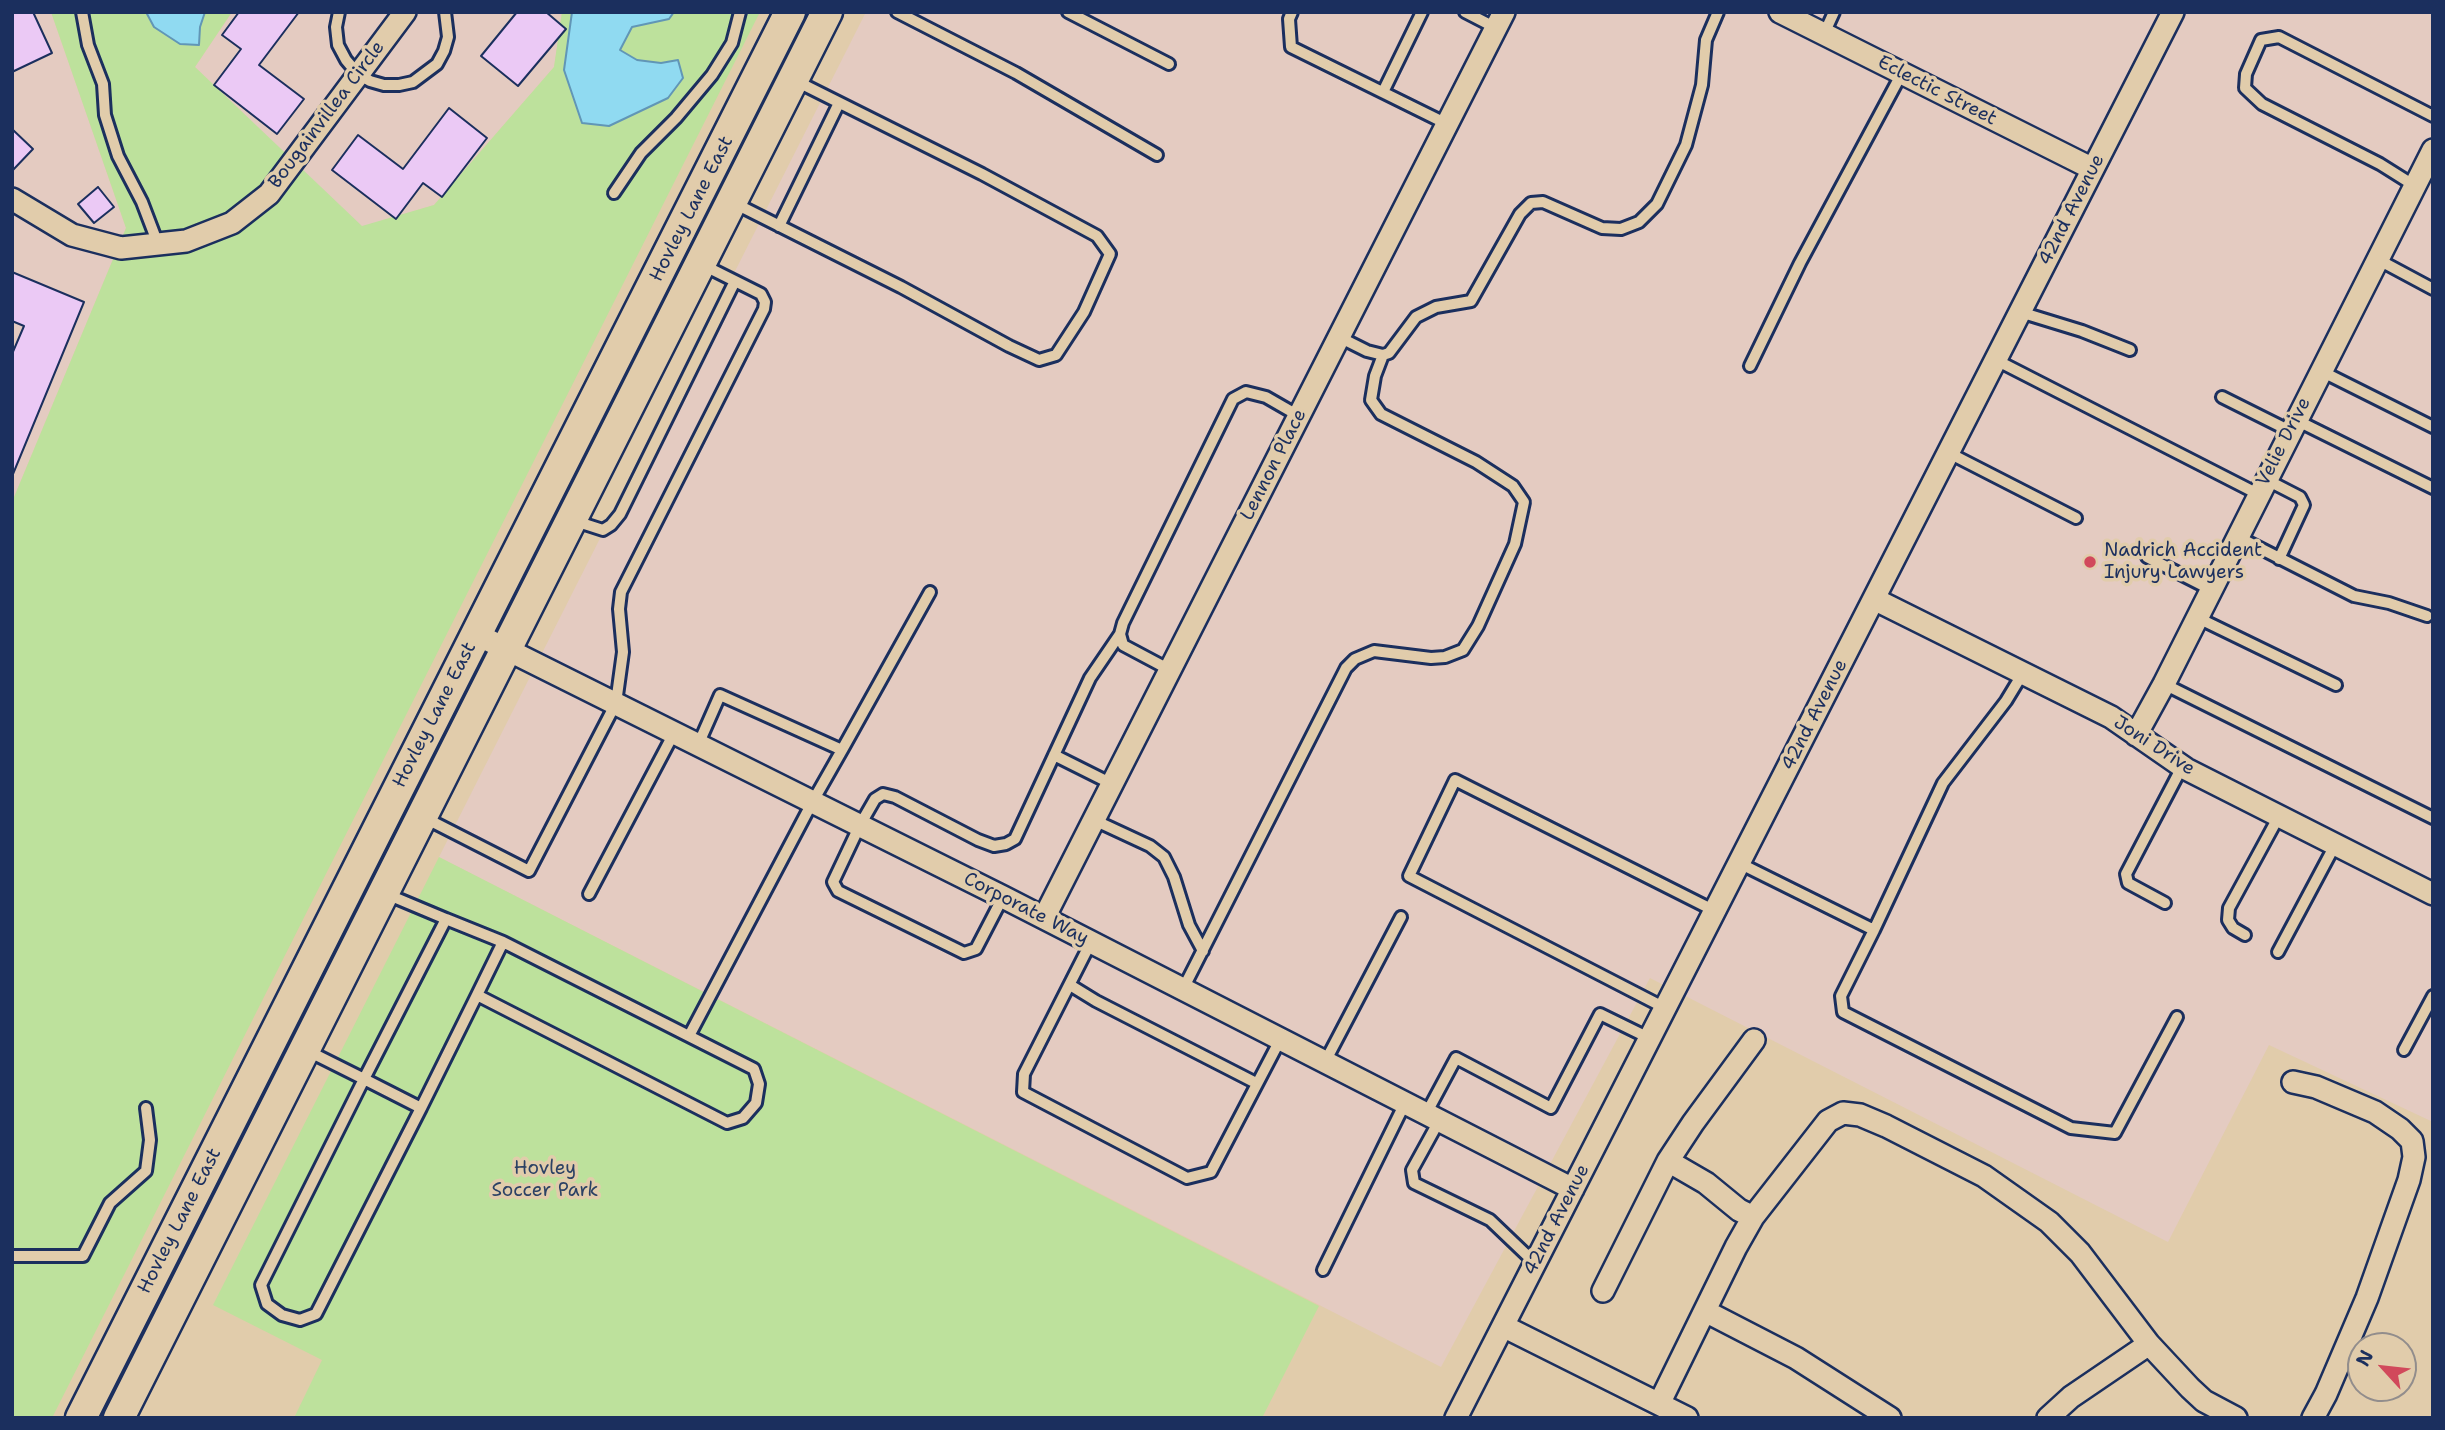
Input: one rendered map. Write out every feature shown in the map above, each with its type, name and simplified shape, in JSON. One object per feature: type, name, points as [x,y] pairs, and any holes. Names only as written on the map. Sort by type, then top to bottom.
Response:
[{"type":"street","name":"Bougainvillea Circle","points":[[12,199],[72,235],[121,248],[186,241],[233,223],[269,194],[405,12]]},
{"type":"street","name":"Hovley Lane East","points":[[81,1418],[790,12]]},
{"type":"street","name":"Hovley Lane East","points":[[119,1418],[827,12]]},
{"type":"street","name":"Eclectic Street","points":[[1780,12],[2093,169]]},
{"type":"street","name":"42nd Avenue","points":[[1456,1418],[2173,12]]},
{"type":"street","name":"Lennon Place","points":[[1044,918],[1500,20]]},
{"type":"street","points":[[701,264],[693,253],[694,241],[736,123]]},
{"type":"street","name":"Velie Drive","points":[[2136,734],[2164,684],[2236,536],[2433,150]]},
{"type":"street","name":"Joni Drive","points":[[1874,599],[2111,717],[2182,766],[2433,894]]},
{"type":"street","name":"Corporate Way","points":[[476,634],[1003,897],[1573,1189]]},
{"type":"street","points":[[305,1050],[299,1025],[303,996],[339,906]]},
{"type":"street","points":[[1603,1291],[1668,1161],[1754,1040]]},
{"type":"street","points":[[2293,1082],[2316,1087],[2375,1112],[2412,1141],[2414,1157],[2409,1180],[2367,1298],[2313,1418]]},
{"type":"street","points":[[1659,1404],[1753,1217],[1828,1121],[1843,1113],[1860,1115],[1984,1176],[2049,1222],[2080,1253],[2149,1344],[2204,1401],[2235,1418]]},
{"type":"street","points":[[1668,1161],[1706,1183],[1739,1210],[1753,1217]]},
{"type":"street","points":[[1704,1311],[1796,1358],[1890,1418]]},
{"type":"street","points":[[1503,1326],[1687,1418]]},
{"type":"street","points":[[2048,1418],[2071,1397],[2149,1344]]},
{"type":"lane","points":[[82,12],[88,45],[103,84],[105,115],[118,156],[142,202],[158,244]]},
{"type":"lane","points":[[339,12],[336,27],[338,45],[345,60],[357,73],[384,85],[413,82],[436,64],[448,37],[445,12]]},
{"type":"lane","points":[[614,193],[641,153],[676,118],[712,75],[732,43],[740,12]]},
{"type":"lane","points":[[897,12],[1016,73],[1157,155]]},
{"type":"lane","points":[[1068,12],[1169,64]]},
{"type":"lane","points":[[1292,12],[1289,19],[1291,47],[1447,124]]},
{"type":"lane","points":[[1383,92],[1422,12]]},
{"type":"lane","points":[[1465,12],[1500,20]]},
{"type":"lane","points":[[1339,337],[1367,351],[1383,355],[1389,353],[1416,317],[1436,307],[1471,300],[1520,214],[1531,203],[1543,201],[1602,228],[1621,229],[1639,222],[1657,204],[1689,134],[1702,85],[1706,40],[1718,12]]},
{"type":"lane","points":[[1824,34],[1834,12]]},
{"type":"lane","points":[[2415,186],[2380,163],[2262,104],[2245,88],[2246,74],[2261,40],[2279,37],[2433,116]]},
{"type":"lane","points":[[1750,366],[1807,251],[1902,73]]},
{"type":"lane","points":[[732,202],[1039,360],[1056,355],[1084,312],[1110,254],[1097,236],[982,174],[793,79]]},
{"type":"lane","points":[[779,226],[839,103]]},
{"type":"lane","points":[[2377,259],[2433,289]]},
{"type":"lane","points":[[423,816],[529,871],[616,703],[623,652],[619,608],[621,592],[764,309],[765,302],[761,294],[701,264]]},
{"type":"lane","points":[[572,520],[603,530],[620,514],[735,281]]},
{"type":"lane","points":[[2020,312],[2082,331],[2130,350]]},
{"type":"lane","points":[[1183,989],[1346,668],[1355,659],[1374,651],[1431,658],[1445,657],[1462,650],[1483,616],[1515,544],[1524,502],[1513,486],[1476,462],[1381,414],[1371,400],[1383,355]]},
{"type":"lane","points":[[1996,360],[2262,487],[2300,498],[2304,505],[2279,559]]},
{"type":"lane","points":[[2321,371],[2433,427]]},
{"type":"lane","points":[[1003,897],[976,949],[964,953],[949,948],[838,891],[833,883],[860,825],[875,799],[883,794],[895,797],[994,846],[1015,839],[1090,678],[1120,634],[1233,399],[1246,392],[1266,397],[1299,416]]},
{"type":"lane","points":[[2222,397],[2433,488]]},
{"type":"lane","points":[[1948,453],[2076,518]]},
{"type":"lane","points":[[2236,536],[2354,596],[2389,603],[2427,616]]},
{"type":"lane","points":[[2147,557],[2210,589]]},
{"type":"lane","points":[[689,1035],[813,801],[930,592]]},
{"type":"lane","points":[[2196,617],[2336,685]]},
{"type":"lane","points":[[1120,634],[1123,645],[1170,670]]},
{"type":"lane","points":[[2023,673],[2006,701],[1943,783],[1841,996],[1843,1012],[2071,1128],[2115,1133],[2177,1017]]},
{"type":"lane","points":[[2164,684],[2433,818]]},
{"type":"lane","points":[[698,745],[720,695],[842,750]]},
{"type":"lane","points":[[589,894],[674,733]]},
{"type":"lane","points":[[1054,755],[1112,784]]},
{"type":"lane","points":[[2165,903],[2128,883],[2126,874],[2182,766]]},
{"type":"lane","points":[[1665,1008],[1409,876],[1455,780],[1715,911]]},
{"type":"lane","points":[[2245,935],[2233,928],[2228,920],[2229,908],[2279,816]]},
{"type":"lane","points":[[1094,820],[1150,846],[1164,857],[1174,877],[1189,925],[1203,951]]},
{"type":"lane","points":[[2278,952],[2335,845]]},
{"type":"lane","points":[[1739,863],[1874,930]]},
{"type":"lane","points":[[384,893],[503,943],[754,1069],[759,1084],[756,1103],[743,1118],[727,1123],[477,995]]},
{"type":"lane","points":[[1325,1062],[1401,917]]},
{"type":"lane","points":[[446,919],[261,1285],[267,1304],[282,1315],[300,1320],[316,1314],[503,943]]},
{"type":"lane","points":[[1091,942],[1024,1074],[1023,1092],[1187,1178],[1211,1172],[1280,1040]]},
{"type":"lane","points":[[1070,985],[1256,1083]]},
{"type":"lane","points":[[2404,1051],[2433,996]]},
{"type":"lane","points":[[1535,1263],[1490,1220],[1414,1183],[1412,1170],[1456,1058],[1551,1108],[1600,1014],[1649,1038]]},
{"type":"lane","points":[[305,1050],[421,1108]]},
{"type":"lane","points":[[1323,1270],[1405,1103]]},
{"type":"lane","points":[[12,1256],[83,1256],[110,1203],[146,1171],[150,1140],[146,1108]]},
{"type":"shaded area","points":[[12,12],[51,12],[126,228],[12,502]]},
{"type":"shaded area","points":[[232,12],[562,12],[554,67],[434,205],[361,227],[195,67]]},
{"type":"shaded area","points":[[866,12],[2433,12],[2433,1122],[2269,1045],[2168,1242],[1650,978],[1441,1367],[439,857]]},
{"type":"green space","points":[[51,12],[232,12],[195,67],[362,226],[434,205],[554,67],[562,12],[760,12],[52,1418],[12,1418],[12,502],[126,228]]},
{"type":"green space","name":"Hovley Soccer Park","points":[[439,857],[1319,1306],[1262,1418],[294,1418],[322,1360],[213,1305]]},
{"type":"water","points":[[146,12],[205,12],[200,27],[199,45],[180,44],[154,27]]},
{"type":"water","points":[[572,12],[674,12],[669,19],[632,27],[620,50],[637,60],[661,63],[678,60],[683,78],[668,98],[609,126],[582,123],[564,70]]},
{"type":"building","points":[[12,12],[33,12],[52,53],[12,72]]},
{"type":"building","points":[[239,12],[299,12],[259,65],[304,99],[277,134],[214,85],[241,49],[222,35]]},
{"type":"building","points":[[517,12],[546,12],[566,29],[518,86],[481,56]]},
{"type":"building","points":[[449,108],[487,138],[442,197],[423,183],[396,219],[332,170],[358,135],[403,169]]},
{"type":"building","points":[[12,129],[33,149],[12,171]]},
{"type":"building","points":[[98,187],[114,207],[94,223],[78,204]]},
{"type":"building","points":[[12,272],[84,302],[13,474],[12,354],[24,326],[12,321]]},
{"type":"place","name":"Nadrich Accident Injury Lawyers","points":[[2090,562]]}]
